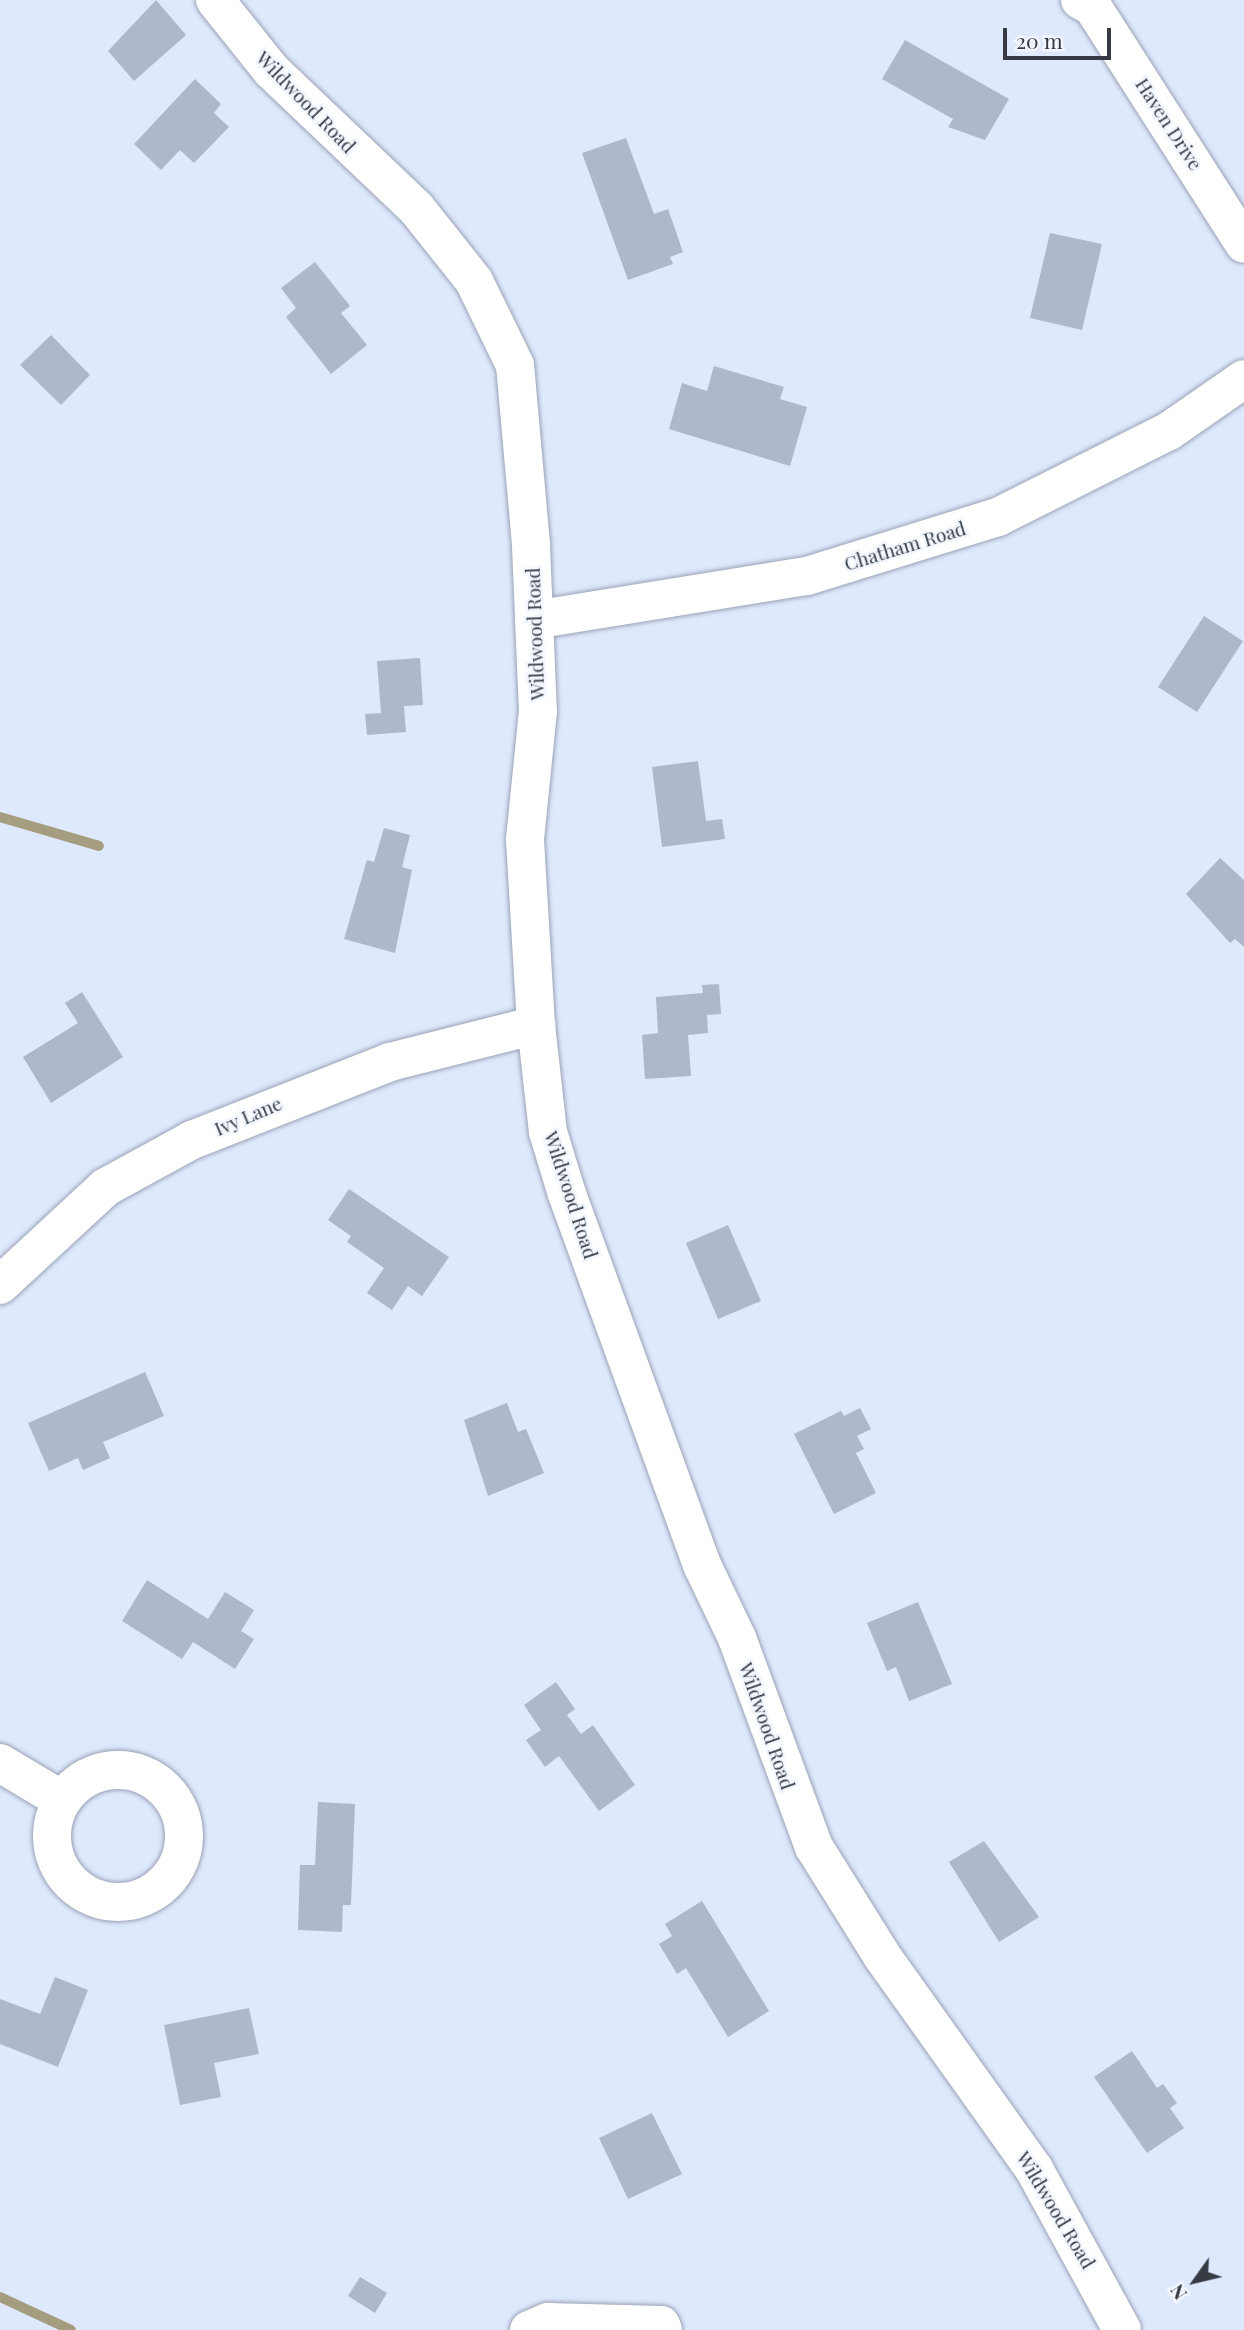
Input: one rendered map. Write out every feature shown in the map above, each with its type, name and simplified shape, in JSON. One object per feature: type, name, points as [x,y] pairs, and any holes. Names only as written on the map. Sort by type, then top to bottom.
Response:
[{"type":"street","name":"Wildwood Road","points":[[215,0],[289,89],[416,208],[474,281],[500,330],[514,365],[534,620],[538,711],[525,840],[536,1024],[548,1132],[567,1194],[703,1567],[737,1638],[792,1800],[844,1897],[1034,2169],[1122,2330]]},
{"type":"street","name":"Haven Drive","points":[[1088,2],[1244,244]]},
{"type":"street","name":"Chatham Road","points":[[534,620],[807,576],[998,517],[1169,431],[1244,379]]},
{"type":"street","name":"Ivy Lane","points":[[0,1285],[106,1187],[192,1140],[390,1062],[536,1024]]},
{"type":"street","points":[[0,1763],[62,1800]]},
{"type":"street","points":[[529,2330],[548,2322],[661,2325],[663,2330]]},
{"type":"building","points":[[156,0],[186,35],[134,81],[108,51]]},
{"type":"building","points":[[905,40],[1009,99],[985,140],[948,127],[953,119],[882,79]]},
{"type":"building","points":[[195,79],[221,104],[214,113],[229,127],[194,163],[180,150],[161,170],[134,144]]},
{"type":"building","points":[[626,138],[654,214],[668,209],[683,252],[670,257],[673,264],[628,280],[582,153]]},
{"type":"building","points":[[1050,233],[1102,244],[1082,330],[1030,318]]},
{"type":"building","points":[[315,262],[350,306],[341,313],[367,345],[331,374],[286,317],[296,308],[281,288]]},
{"type":"building","points":[[51,335],[90,375],[61,405],[20,365]]},
{"type":"building","points":[[714,366],[784,387],[780,399],[807,407],[790,466],[669,429],[682,383],[707,391]]},
{"type":"building","points":[[1204,616],[1243,641],[1197,712],[1158,687]]},
{"type":"building","points":[[420,658],[423,705],[404,706],[406,732],[367,735],[365,714],[381,713],[377,661]]},
{"type":"building","points":[[698,761],[706,821],[722,819],[725,839],[662,847],[652,767]]},
{"type":"building","points":[[384,828],[410,835],[402,867],[412,870],[395,953],[344,939],[367,860],[374,862]]},
{"type":"building","points":[[1220,858],[1244,880],[1244,947],[1235,939],[1230,943],[1186,894]]},
{"type":"building","points":[[719,984],[721,1014],[707,1015],[708,1033],[688,1035],[691,1076],[645,1079],[642,1035],[658,1033],[656,997],[703,993],[702,985]]},
{"type":"building","points":[[82,992],[123,1057],[51,1103],[23,1057],[78,1023],[65,1003]]},
{"type":"building","points":[[349,1189],[449,1257],[422,1296],[408,1286],[392,1310],[367,1293],[384,1268],[347,1242],[351,1236],[328,1220]]},
{"type":"building","points":[[728,1225],[761,1301],[718,1319],[686,1243]]},
{"type":"building","points":[[145,1372],[164,1416],[103,1442],[110,1458],[83,1470],[78,1458],[49,1471],[28,1423]]},
{"type":"building","points":[[507,1403],[518,1432],[526,1429],[544,1473],[488,1496],[464,1420]]},
{"type":"building","points":[[860,1408],[871,1429],[857,1436],[864,1449],[856,1453],[876,1493],[834,1514],[794,1434],[841,1411],[844,1416]]},
{"type":"building","points":[[147,1580],[208,1619],[225,1592],[254,1610],[241,1631],[254,1639],[235,1669],[193,1642],[182,1659],[122,1621]]},
{"type":"building","points":[[918,1602],[952,1684],[909,1701],[896,1667],[887,1671],[867,1623]]},
{"type":"building","points":[[556,1682],[575,1709],[567,1715],[581,1734],[593,1725],[635,1785],[599,1811],[559,1756],[545,1767],[526,1740],[541,1730],[524,1705]]},
{"type":"building","points":[[318,1802],[355,1804],[351,1905],[343,1905],[342,1932],[298,1930],[300,1865],[315,1865]]},
{"type":"building","points":[[984,1841],[1039,1917],[999,1942],[949,1862]]},
{"type":"building","points":[[702,1901],[769,2011],[728,2037],[686,1968],[677,1974],[659,1944],[672,1936],[665,1924]]},
{"type":"building","points":[[55,1977],[88,1990],[58,2067],[0,2044],[0,1999],[40,2014]]},
{"type":"building","points":[[249,2008],[259,2054],[214,2063],[221,2097],[180,2105],[164,2025]]},
{"type":"building","points":[[1132,2051],[1157,2088],[1163,2084],[1177,2103],[1170,2108],[1184,2128],[1147,2153],[1094,2077]]},
{"type":"building","points":[[652,2113],[682,2174],[628,2199],[599,2138]]},
{"type":"building","points":[[360,2277],[387,2293],[375,2313],[348,2296]]},
{"type":"waterway","points":[[0,817],[99,846]]},
{"type":"waterway","points":[[0,2297],[71,2330]]}]
